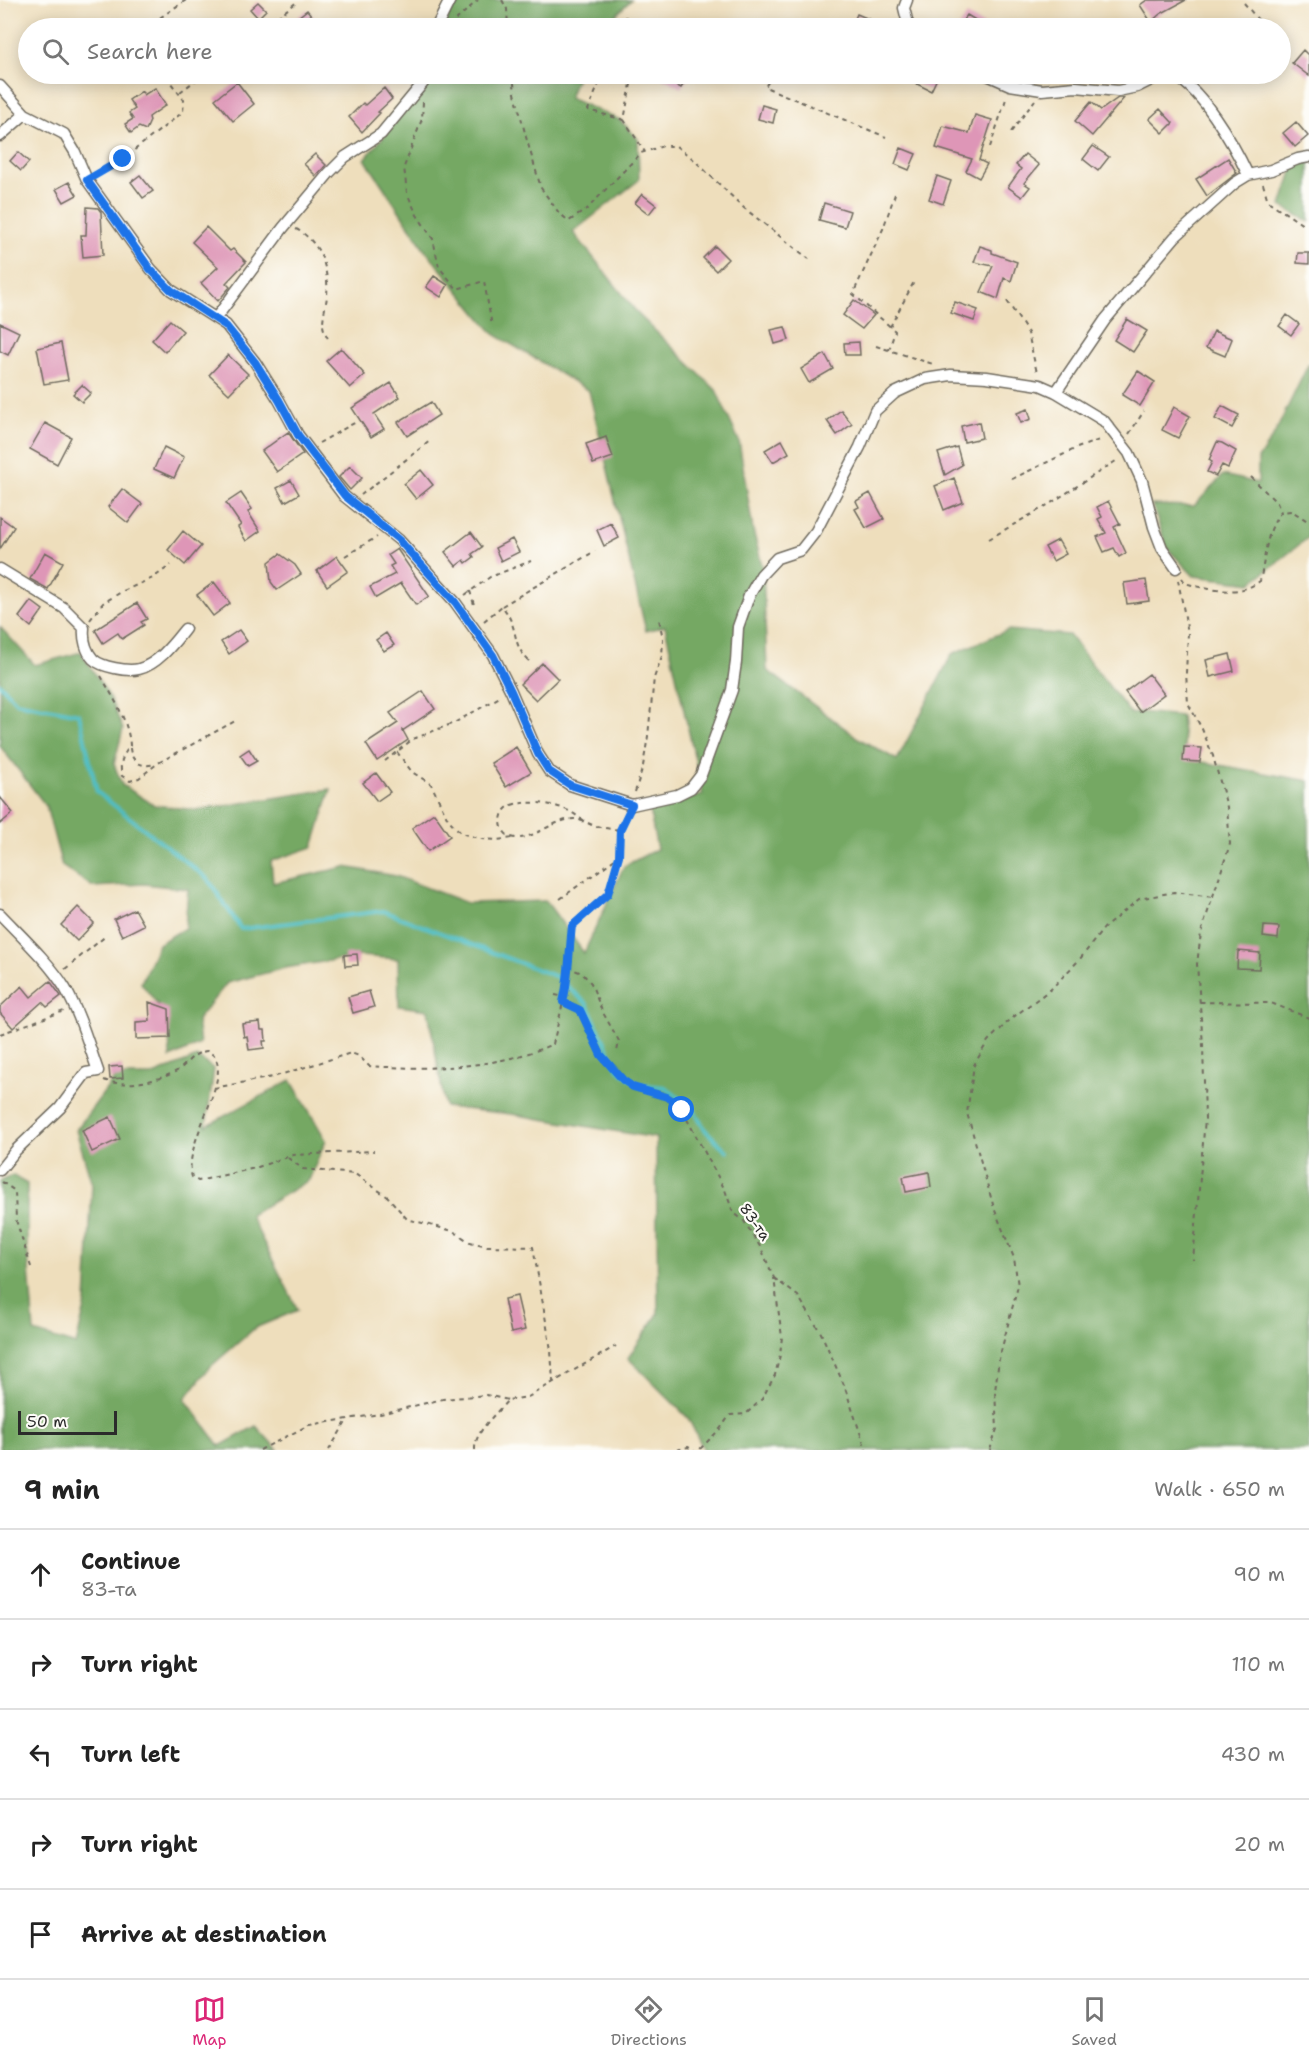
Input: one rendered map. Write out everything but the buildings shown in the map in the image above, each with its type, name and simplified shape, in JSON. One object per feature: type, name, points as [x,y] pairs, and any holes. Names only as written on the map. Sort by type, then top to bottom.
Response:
[{"type":"street","points":[[441,18],[450,0]]},
{"type":"street","points":[[906,18],[904,8],[907,0]]},
{"type":"street","points":[[216,318],[283,228],[345,157],[381,134],[419,84]]},
{"type":"street","points":[[1010,85],[1042,90],[1076,87],[1118,91],[1143,84]]},
{"type":"street","points":[[1187,84],[1221,125],[1254,173]]},
{"type":"street","points":[[0,86],[25,114],[64,134],[87,180],[150,269],[171,290],[226,326],[255,362],[308,449],[337,487],[352,503],[399,540],[455,602],[493,655],[538,754],[549,771],[570,785],[632,805],[677,795],[691,788],[701,775],[732,690],[738,627],[749,596],[761,575],[777,558],[801,550],[816,531],[860,447],[875,411],[895,393],[925,379],[951,375],[987,377],[1040,385],[1104,421],[1123,444],[1142,482],[1162,548],[1176,568]]},
{"type":"street","points":[[0,136],[25,114]]},
{"type":"street","points":[[1056,392],[1104,320],[1175,237],[1236,183],[1254,173],[1309,157]]},
{"type":"street","points":[[0,569],[64,608],[84,628],[83,639],[94,660],[123,670],[139,669],[168,649],[185,629]]},
{"type":"street","points":[[0,914],[64,986],[75,1006],[98,1071],[86,1073],[60,1108],[16,1150],[0,1170]]},
{"type":"path","points":[[160,18],[186,0]]},
{"type":"path","points":[[458,18],[478,0]]},
{"type":"path","points":[[502,0],[507,9],[507,18]]},
{"type":"path","points":[[276,18],[297,2]]},
{"type":"path","points":[[1244,3],[1257,18]]},
{"type":"path","points":[[87,180],[123,159],[180,115],[185,104],[180,92],[173,84]]},
{"type":"path","points":[[180,92],[191,84]]},
{"type":"path","points":[[424,84],[422,119],[404,167],[407,193],[417,215],[433,238],[439,267],[457,289],[484,282],[492,326]]},
{"type":"path","points":[[514,84],[541,188],[559,213],[569,221],[586,210],[641,153],[663,146],[676,146],[692,158],[744,208],[809,259]]},
{"type":"path","points":[[599,84],[588,110],[624,120],[645,152]]},
{"type":"path","points":[[624,120],[631,84]]},
{"type":"path","points":[[767,84],[765,87],[886,137]]},
{"type":"path","points":[[990,147],[1010,85]]},
{"type":"path","points":[[1011,132],[1042,90]]},
{"type":"path","points":[[1254,173],[1268,201],[1303,225]]},
{"type":"path","points":[[888,350],[895,331],[853,294],[883,229],[896,191]]},
{"type":"path","points":[[283,228],[293,227],[308,235],[320,251],[327,276],[327,297],[322,326],[329,341]]},
{"type":"path","points":[[890,327],[915,280]]},
{"type":"path","points":[[1007,301],[1028,333],[1040,385]]},
{"type":"path","points":[[876,346],[932,363],[951,375]]},
{"type":"path","points":[[988,538],[1051,503],[1123,444],[1143,411]]},
{"type":"path","points":[[308,449],[356,422]]},
{"type":"path","points":[[352,503],[431,440]]},
{"type":"path","points":[[1012,479],[1077,448],[1123,444]]},
{"type":"path","points":[[1251,477],[1277,503],[1281,512]]},
{"type":"path","points":[[1176,568],[1185,583],[1199,587],[1242,590],[1251,588],[1260,581],[1268,535],[1274,520],[1281,512],[1292,512],[1309,522]]},
{"type":"path","points":[[345,556],[387,531]]},
{"type":"path","points":[[480,624],[502,606],[595,551]]},
{"type":"path","points":[[455,602],[490,577],[531,561]]},
{"type":"path","points":[[84,628],[103,603],[153,578],[171,565]]},
{"type":"path","points":[[1176,568],[1188,633],[1186,673],[1188,703],[1213,756],[1227,807],[1230,844],[1201,933],[1197,964],[1205,1119],[1193,1260]]},
{"type":"path","points":[[470,591],[477,613]]},
{"type":"path","points":[[502,606],[512,621],[520,653],[529,661]]},
{"type":"path","points":[[214,1088],[273,1077],[351,1053],[359,1056],[369,1066],[423,1069],[484,1063],[540,1050],[553,1044],[567,986],[572,926],[608,894],[619,856],[620,830],[632,805],[643,766],[654,678],[662,656],[663,639],[659,619]]},
{"type":"path","points":[[94,660],[124,722],[130,738],[130,752],[136,762],[147,766],[158,763]]},
{"type":"path","points":[[385,761],[412,740],[454,723],[511,691]]},
{"type":"path","points":[[130,746],[123,754],[119,767],[122,776],[130,781],[139,778],[158,763],[237,720]]},
{"type":"path","points":[[397,752],[412,772],[431,784],[448,819],[461,833],[481,839],[497,840],[525,837],[575,818],[592,825],[620,830]]},
{"type":"path","points":[[513,838],[505,832],[501,821],[506,809],[514,804],[543,802],[568,811],[592,825]]},
{"type":"path","points":[[560,899],[619,856]]},
{"type":"path","points":[[990,1450],[998,1429],[994,1391],[999,1359],[1018,1286],[1014,1258],[994,1208],[967,1113],[974,1065],[988,1041],[1012,1018],[1051,988],[1080,959],[1104,928],[1139,899],[1174,892],[1213,897]]},
{"type":"path","points":[[56,976],[107,934]]},
{"type":"path","points":[[567,967],[582,973],[591,983],[602,1011],[619,1041],[617,1052]]},
{"type":"path","points":[[555,995],[565,997]]},
{"type":"path","name":"83-та","points":[[563,1002],[580,1010],[601,1055],[623,1080],[633,1087],[667,1097],[678,1104],[725,1190],[733,1212],[744,1221],[761,1248],[774,1278],[782,1337],[775,1375],[762,1399],[746,1414],[730,1415],[699,1450]]},
{"type":"path","points":[[1200,1002],[1271,1003],[1309,1018]]},
{"type":"path","points":[[0,1034],[75,1006]]},
{"type":"path","points":[[98,1071],[105,1080],[116,1084],[155,1080],[179,1069],[196,1052],[207,1051],[215,1057],[218,1070],[214,1088],[192,1156],[190,1171],[192,1177],[198,1181],[255,1168],[287,1157],[374,1151]]},
{"type":"path","points":[[287,1157],[303,1169],[355,1174],[388,1197],[407,1219],[453,1231],[470,1242],[487,1246],[533,1247],[551,1350],[553,1382]]},
{"type":"path","points":[[0,1180],[15,1191],[16,1220],[31,1267]]},
{"type":"path","points":[[774,1278],[798,1296],[821,1333],[844,1385],[866,1450]]},
{"type":"path","points":[[260,1450],[309,1425],[380,1414],[443,1400],[486,1395],[508,1401],[528,1397],[616,1346]]},
{"type":"path","points":[[475,1450],[481,1432],[508,1401]]},
{"type":"path","points":[[329,1450],[348,1419]]},
{"type":"path","points":[[677,1450],[688,1447],[694,1450]]},
{"type":"green space","points":[[456,0],[631,0],[613,18],[447,18]]},
{"type":"green space","points":[[427,84],[574,84],[569,98],[620,120],[638,139],[639,180],[573,232],[639,315],[716,390],[739,441],[753,530],[763,569],[767,670],[858,738],[897,760],[952,654],[1008,630],[1069,635],[1131,714],[1140,712],[1181,716],[1186,759],[1309,781],[1309,1450],[704,1450],[688,1418],[628,1358],[658,1314],[656,1138],[511,1114],[445,1107],[428,1010],[399,1006],[398,959],[360,956],[285,968],[227,983],[197,1020],[200,1044],[170,1058],[169,1033],[165,1014],[141,983],[158,944],[185,928],[188,889],[144,884],[93,887],[62,866],[46,806],[0,746],[0,627],[35,665],[81,652],[109,696],[123,729],[114,764],[122,785],[154,805],[197,810],[331,789],[313,847],[271,861],[273,883],[345,867],[396,876],[467,903],[546,901],[584,953],[624,866],[657,849],[649,808],[703,795],[665,626],[646,631],[589,391],[494,334],[425,250],[365,159]]},
{"type":"green space","points":[[1297,156],[1309,156],[1309,222],[1281,206]]},
{"type":"green space","points":[[1309,363],[1309,537],[1251,583],[1194,576],[1167,548],[1152,505],[1194,506],[1223,475],[1258,483],[1258,459],[1274,435]]},
{"type":"green space","points":[[197,1057],[214,1069],[206,1126],[291,1080],[326,1140],[309,1180],[250,1215],[298,1310],[255,1328],[209,1368],[185,1399],[220,1446],[256,1426],[278,1450],[0,1450],[0,1182],[12,1175],[27,1184],[27,1244],[34,1332],[76,1345],[86,1303],[92,1184],[76,1130],[116,1076],[151,1076]]},
{"type":"waterway","points":[[0,684],[16,702],[79,714],[97,792],[208,879],[241,929],[383,911],[557,977],[587,1004],[617,1068],[637,1084],[665,1087],[693,1109],[706,1131],[727,1151]]},
{"type":"route","points":[[123,159],[87,180],[150,269],[171,290],[226,326],[255,362],[298,435],[323,470],[345,496],[399,540],[455,602],[493,655],[538,754],[549,771],[570,785],[632,805],[620,830],[619,856],[608,894],[572,926],[567,962],[567,986],[563,1002],[580,1010],[601,1055],[623,1080],[633,1087],[667,1097],[678,1104],[682,1110]]}]
